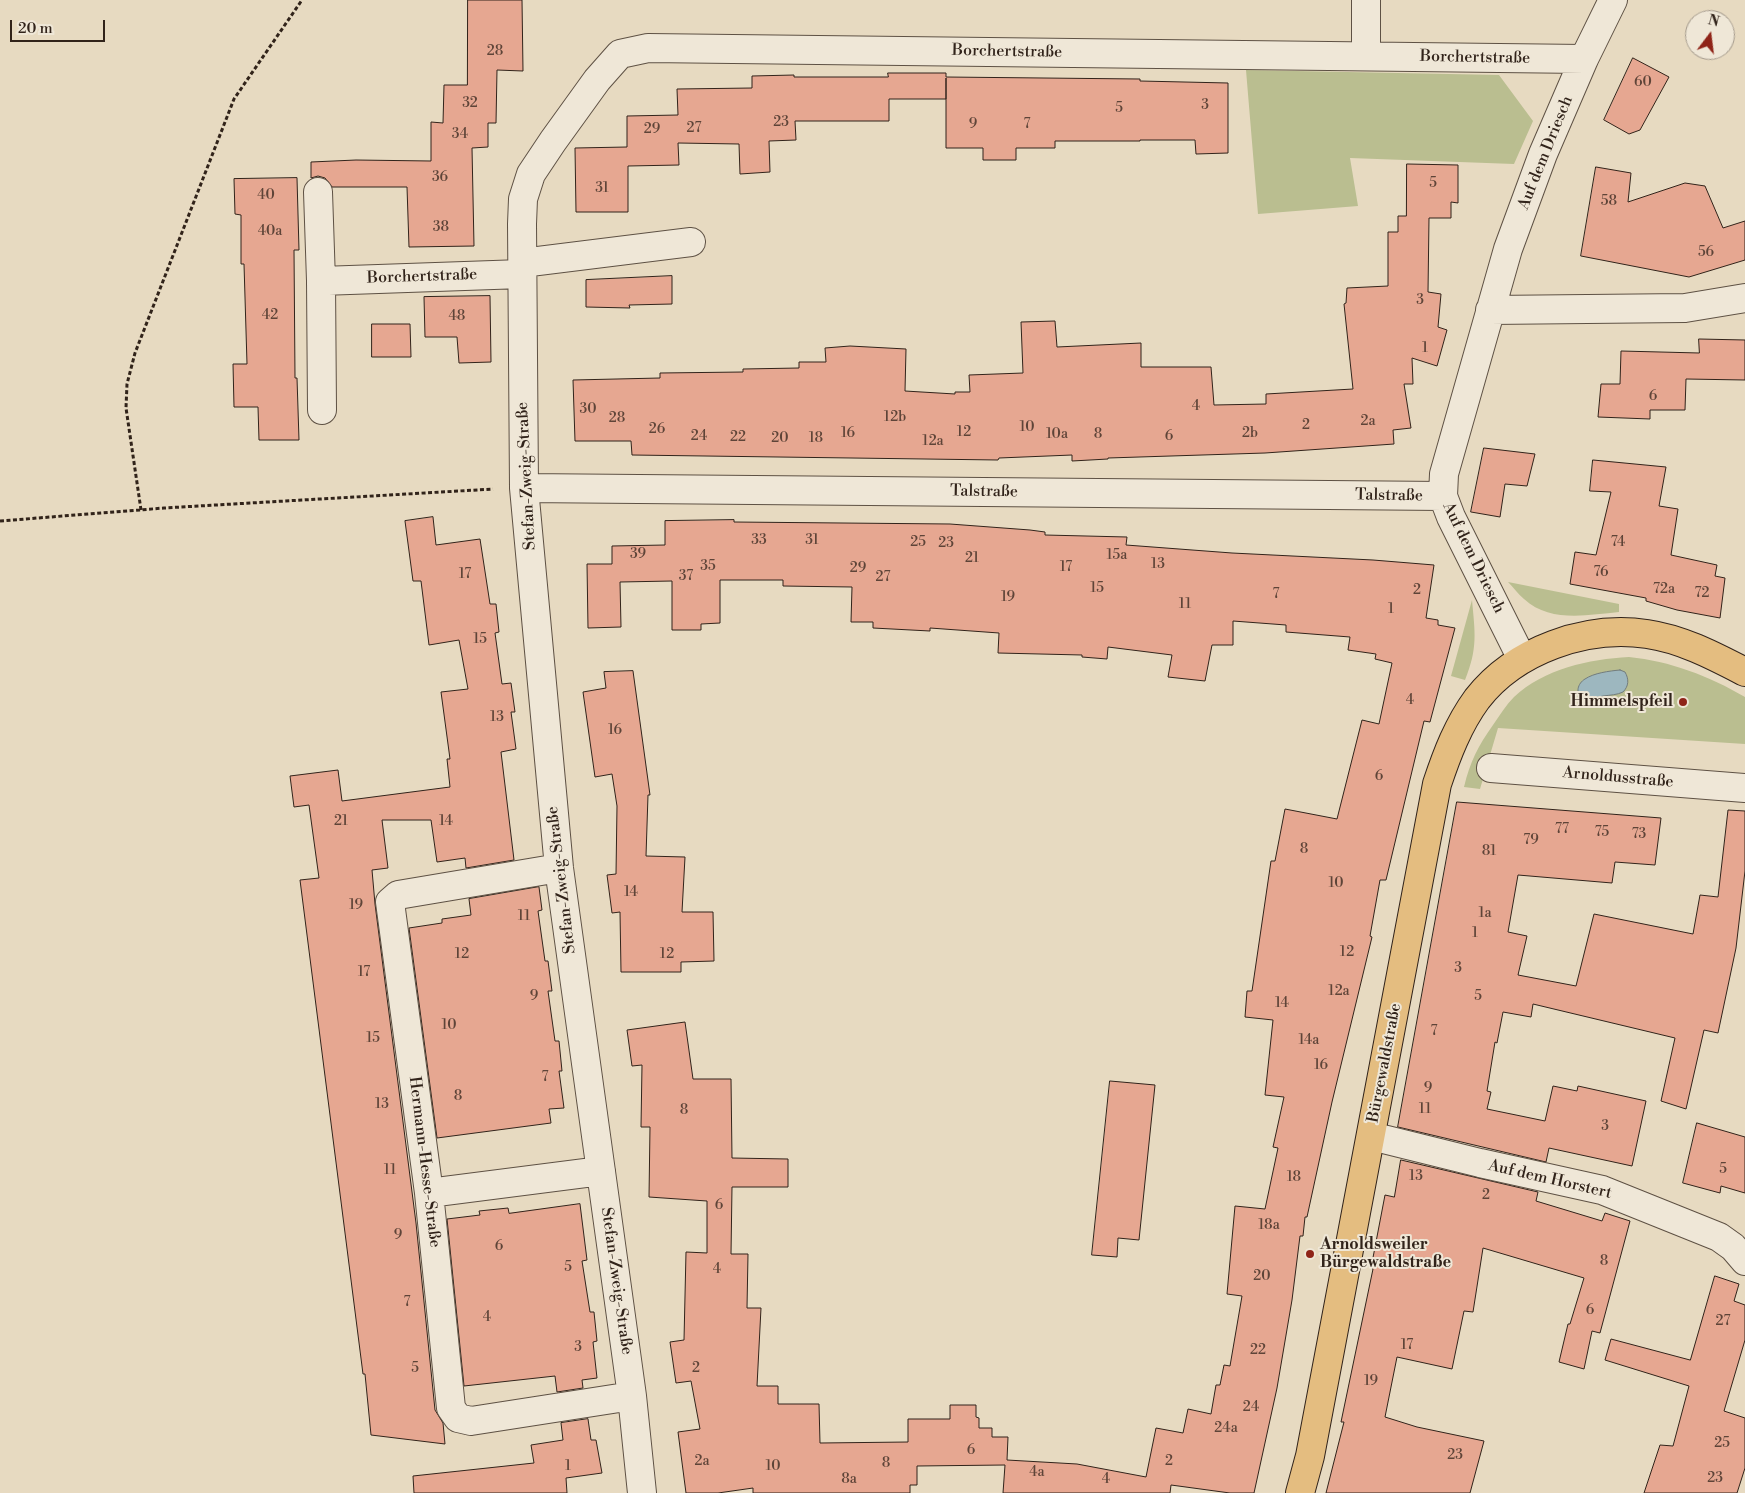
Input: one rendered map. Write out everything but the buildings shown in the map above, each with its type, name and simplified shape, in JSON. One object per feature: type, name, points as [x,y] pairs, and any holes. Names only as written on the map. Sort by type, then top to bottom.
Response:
[{"type":"main road","points":[[1522,659],[1551,646],[1587,635],[1622,632],[1647,634],[1678,642],[1710,654],[1745,672]]},
{"type":"main road","name":"Bürgewaldstraße","points":[[1300,1493],[1310,1456],[1437,784],[1451,743],[1478,699],[1496,680],[1522,659]]},
{"type":"street","points":[[1366,0],[1366,56]]},
{"type":"street","name":"Auf dem Driesch","points":[[1522,659],[1451,518],[1444,496],[1444,474],[1508,249],[1540,163],[1584,59],[1613,0]]},
{"type":"street","name":"Borchertstraße","points":[[648,48],[1584,59]]},
{"type":"street","name":"Stefan-Zweig-Straße","points":[[642,1493],[632,1396],[559,868],[524,488],[522,268],[523,199],[531,174],[596,80],[614,60],[620,54],[648,48]]},
{"type":"street","points":[[318,192],[322,410]]},
{"type":"street","points":[[522,268],[691,242]]},
{"type":"street","name":"Borchertstraße","points":[[321,281],[522,268]]},
{"type":"street","points":[[1490,310],[1685,308],[1745,298]]},
{"type":"street","name":"Talstraße","points":[[524,488],[1444,496]]},
{"type":"street","name":"Arnoldusstraße","points":[[1491,768],[1745,788]]},
{"type":"street","name":"Hermann-Hesse-Straße","points":[[559,868],[398,895],[390,902],[429,1192],[451,1408],[458,1418],[471,1421],[632,1396]]},
{"type":"street","name":"Auf dem Horstert","points":[[1371,1136],[1480,1164],[1602,1190],[1719,1237],[1733,1247],[1745,1261]]},
{"type":"street","points":[[429,1192],[601,1171]]},
{"type":"path","points":[[141,510],[126,408],[127,384],[135,353],[234,99],[302,0]]},
{"type":"path","points":[[0,521],[141,510],[524,488]]},
{"type":"green space","points":[[1246,70],[1499,75],[1533,121],[1514,164],[1350,158],[1358,206],[1258,214]]},
{"type":"green space","points":[[1508,582],[1619,604],[1619,612],[1569,616],[1545,612],[1534,607],[1524,599]]},
{"type":"green space","points":[[1472,600],[1475,640],[1472,659],[1465,680],[1451,676]]},
{"type":"green space","points":[[1629,657],[1659,662],[1689,671],[1717,682],[1745,697],[1745,744],[1498,728],[1480,789],[1464,787],[1475,754],[1483,740],[1508,703],[1526,687],[1539,679],[1568,667],[1598,660]]},
{"type":"water","points":[[1620,670],[1625,672],[1628,680],[1623,692],[1588,699],[1579,694],[1578,688],[1585,679],[1597,674]]},
{"type":"place","name":"Himmelspfeil","points":[[1683,702]]},
{"type":"place","name":"Arnoldsweiler Bürgewaldstraße","points":[[1310,1254]]}]
